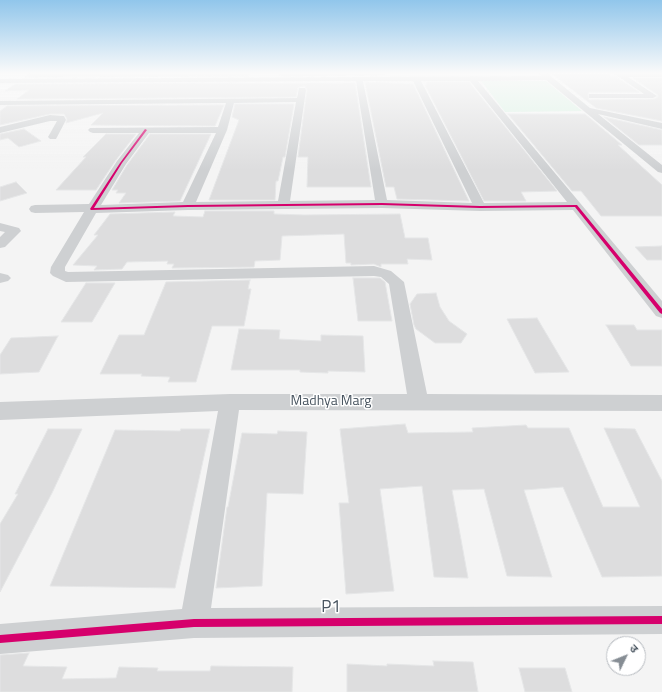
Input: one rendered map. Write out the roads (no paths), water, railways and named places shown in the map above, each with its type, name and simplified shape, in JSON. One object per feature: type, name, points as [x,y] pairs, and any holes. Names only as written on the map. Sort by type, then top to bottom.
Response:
[{"type":"street","points":[[99,112],[106,105]]},
{"type":"street","points":[[188,206],[233,105]]},
{"type":"street","points":[[283,206],[299,105]]},
{"type":"street","points":[[364,105],[382,204]]},
{"type":"street","points":[[429,105],[480,206]]},
{"type":"street","points":[[494,105],[662,312]]},
{"type":"street","points":[[581,105],[662,170]]},
{"type":"street","points":[[586,109],[662,126]]},
{"type":"street","points":[[0,130],[50,118],[61,118],[62,120],[53,137]]},
{"type":"street","points":[[93,130],[222,130]]},
{"type":"street","points":[[146,130],[121,163],[92,209],[58,267],[58,273],[66,277],[374,271],[386,274],[396,282],[418,402]]},
{"type":"street","points":[[35,208],[92,209],[188,206],[382,204],[576,206]]},
{"type":"street","points":[[0,227],[14,231],[0,244]]},
{"type":"street","points":[[194,623],[230,402]]},
{"type":"street","name":"Madhya Marg","points":[[0,411],[230,402],[662,403]]},
{"type":"street","name":"P1","points":[[0,639],[194,623],[662,620]]}]
